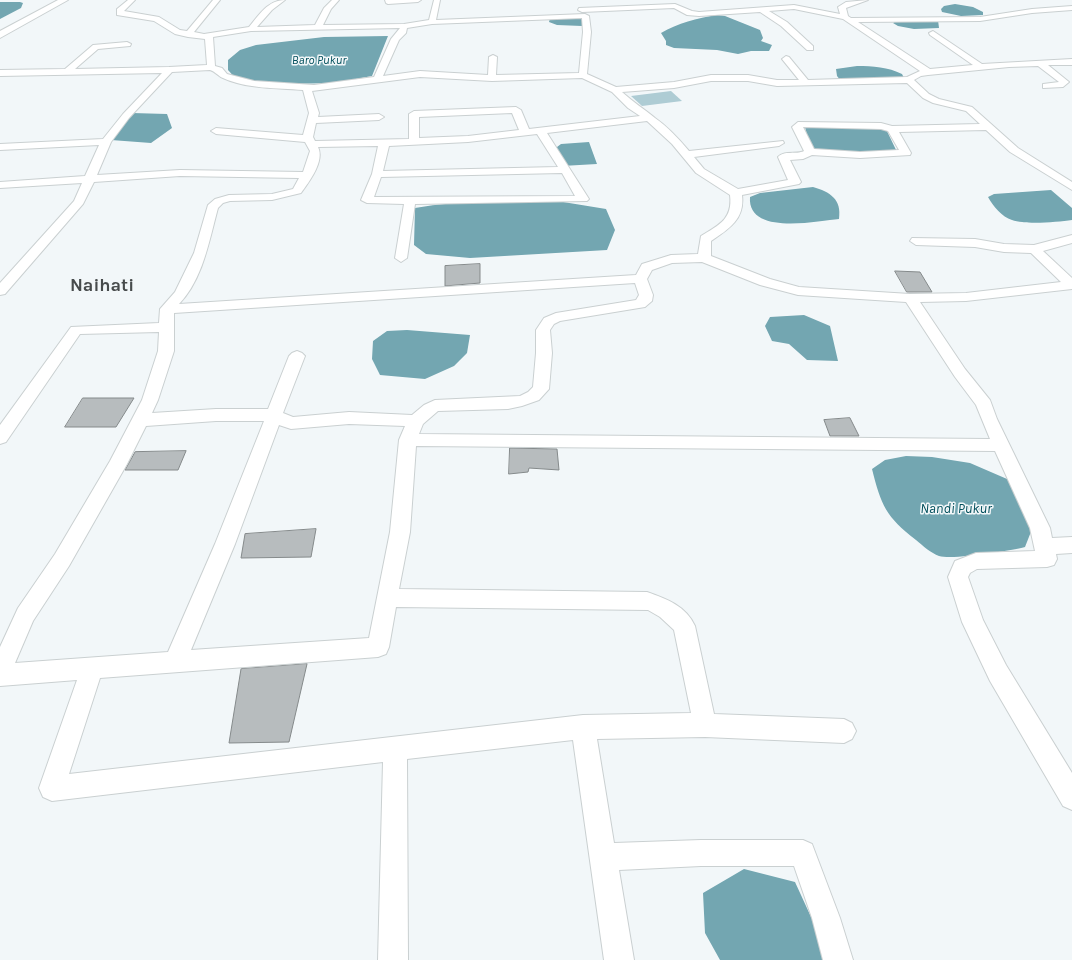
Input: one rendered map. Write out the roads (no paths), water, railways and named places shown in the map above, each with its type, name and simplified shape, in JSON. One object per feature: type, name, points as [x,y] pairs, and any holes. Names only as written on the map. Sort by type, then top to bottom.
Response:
[{"type":"main road","points":[[3,33],[64,0]]},
{"type":"street","points":[[132,0],[120,10],[120,13],[156,19],[172,30],[188,35],[205,36],[251,29],[404,26],[432,22],[584,14],[672,6],[678,6],[690,13],[699,14],[794,7],[847,19],[980,19],[1032,11],[1072,8]]},
{"type":"street","points":[[188,35],[217,0]]},
{"type":"street","points":[[251,29],[269,8],[282,0]]},
{"type":"street","points":[[318,27],[328,8],[336,0]]},
{"type":"street","points":[[388,0],[388,2],[418,0]]},
{"type":"street","points":[[432,22],[437,0]]},
{"type":"street","points":[[866,0],[846,4],[842,7],[847,19],[928,72]]},
{"type":"street","points":[[583,2],[587,32],[583,75]]},
{"type":"street","points":[[762,9],[784,24],[810,48]]},
{"type":"street","points":[[584,14],[609,17]]},
{"type":"street","points":[[377,80],[395,39],[402,31],[404,26]]},
{"type":"street","points":[[933,33],[981,67]]},
{"type":"street","points":[[205,36],[209,37],[210,39],[211,66]]},
{"type":"street","points":[[68,71],[96,47],[127,44]]},
{"type":"street","points":[[492,78],[493,57]]},
{"type":"street","points":[[786,59],[806,83]]},
{"type":"street","points":[[615,90],[674,85],[711,78],[748,78],[777,83],[909,80],[918,74],[928,72],[981,67],[1072,62]]},
{"type":"street","points":[[1040,63],[1065,82],[1063,84],[1046,86]]},
{"type":"street","points":[[0,74],[68,71],[169,70],[211,66],[224,76],[238,81],[307,88],[420,74],[492,78],[583,75],[615,90],[631,106],[648,118],[676,142],[700,172],[736,193],[795,182],[783,157],[803,156],[810,152],[860,154],[906,153],[892,129]]},
{"type":"street","points":[[0,291],[79,202],[106,142],[126,116],[169,70]]},
{"type":"street","points":[[909,80],[926,96],[936,101],[969,109],[1014,150],[1072,186]]},
{"type":"street","points":[[307,88],[314,113],[310,141],[315,151],[311,168],[297,191],[288,195],[229,198],[219,201],[212,207],[200,253],[180,294],[167,309],[165,327],[166,351],[150,400],[118,464],[70,546],[26,614],[0,674],[378,647],[400,532],[408,440],[416,421],[434,406],[505,403],[526,400],[538,394],[541,389],[544,353],[543,330],[545,326],[556,317],[640,304],[645,301],[646,295],[640,279],[646,267],[671,259],[704,258],[765,282],[798,291],[910,298],[966,297],[1030,291],[1071,285]]},
{"type":"street","points":[[414,142],[414,114],[516,110],[525,132]]},
{"type":"street","points":[[312,120],[379,117]]},
{"type":"street","points":[[216,131],[310,141],[384,143],[468,139],[648,118]]},
{"type":"street","points":[[810,152],[797,127],[801,124],[881,126],[892,129],[989,127]]},
{"type":"street","points":[[384,143],[377,174],[367,200],[583,199],[540,130]]},
{"type":"street","points":[[0,147],[106,142]]},
{"type":"street","points":[[686,154],[779,144]]},
{"type":"street","points":[[377,174],[565,170]]},
{"type":"street","points":[[0,185],[180,172],[306,175]]},
{"type":"street","points":[[704,258],[705,239],[728,224],[736,214],[738,205],[736,193]]},
{"type":"street","points":[[401,258],[410,201]]},
{"type":"street","points":[[916,241],[980,244],[1004,248],[1034,249],[1072,239]]},
{"type":"street","points":[[1034,249],[1071,285]]},
{"type":"street","points":[[167,309],[640,279]]},
{"type":"street","points":[[910,298],[937,336],[960,373],[984,404],[989,419],[1040,528],[1046,559],[976,561],[962,567],[958,577],[973,622],[998,673],[1072,797]]},
{"type":"street","points":[[0,438],[76,330],[165,327]]},
{"type":"street","points":[[175,662],[226,544],[296,356]]},
{"type":"street","points":[[140,420],[273,415],[291,423],[349,418],[416,421]]},
{"type":"street","points":[[408,440],[1002,446]]},
{"type":"street","points":[[1044,547],[1072,544]]},
{"type":"street","points":[[387,598],[647,602],[662,606],[674,613],[684,626],[705,725]]},
{"type":"street","points":[[92,668],[52,788],[583,727],[705,725],[844,731]]},
{"type":"street","points":[[583,727],[618,960]]},
{"type":"street","points":[[393,960],[395,749]]},
{"type":"street","points":[[603,857],[701,853],[803,853],[826,918],[838,960]]},
{"type":"water","points":[[0,2],[23,3],[21,8],[0,19]]},
{"type":"water","points":[[955,4],[973,7],[983,12],[983,15],[961,16],[942,12],[941,9],[944,6]]},
{"type":"water","points":[[717,15],[725,16],[760,30],[763,38],[761,41],[772,45],[769,51],[751,51],[738,54],[717,50],[674,48],[666,45],[666,41],[661,33],[688,21]]},
{"type":"water","points":[[578,17],[582,19],[582,26],[557,25],[549,22],[550,18]]},
{"type":"water","points":[[898,20],[938,20],[939,28],[914,29],[898,26],[893,23]]},
{"type":"water","name":"Baro Pukur","points":[[388,36],[372,76],[334,83],[286,84],[238,81],[228,70],[228,60],[240,50],[256,45],[324,37]]},
{"type":"water","points":[[857,66],[886,68],[902,74],[905,80],[841,81],[837,76],[836,69]]},
{"type":"water","points":[[132,113],[167,114],[172,128],[151,143],[111,140]]},
{"type":"water","points":[[805,127],[886,129],[897,152],[816,151],[809,143]]},
{"type":"water","points":[[589,142],[597,164],[562,166],[553,150],[561,144]]},
{"type":"water","points":[[813,187],[825,191],[834,197],[839,206],[839,219],[800,223],[771,222],[760,217],[752,209],[750,197],[760,193]]},
{"type":"water","points":[[1051,190],[1072,208],[1072,220],[1033,223],[1018,222],[1008,219],[998,211],[988,197],[994,194]]},
{"type":"water","points":[[557,201],[606,209],[615,230],[607,250],[470,258],[426,254],[414,245],[415,208],[468,202]]},
{"type":"water","points":[[804,315],[830,326],[838,361],[807,360],[789,344],[772,341],[765,326],[770,317]]},
{"type":"water","points":[[407,330],[470,335],[467,353],[454,366],[425,379],[380,375],[372,359],[373,341],[387,331]]},
{"type":"water","name":"Nandi Pukur","points":[[906,456],[932,457],[970,463],[1014,482],[1034,524],[1025,547],[994,553],[956,557],[939,556],[927,549],[906,532],[891,517],[878,492],[872,469],[885,460]]},
{"type":"water","points":[[744,869],[795,882],[828,954],[829,960],[720,960],[705,933],[703,893]]},
{"type":"district","name":"Naihati","points":[[102,286]]}]
